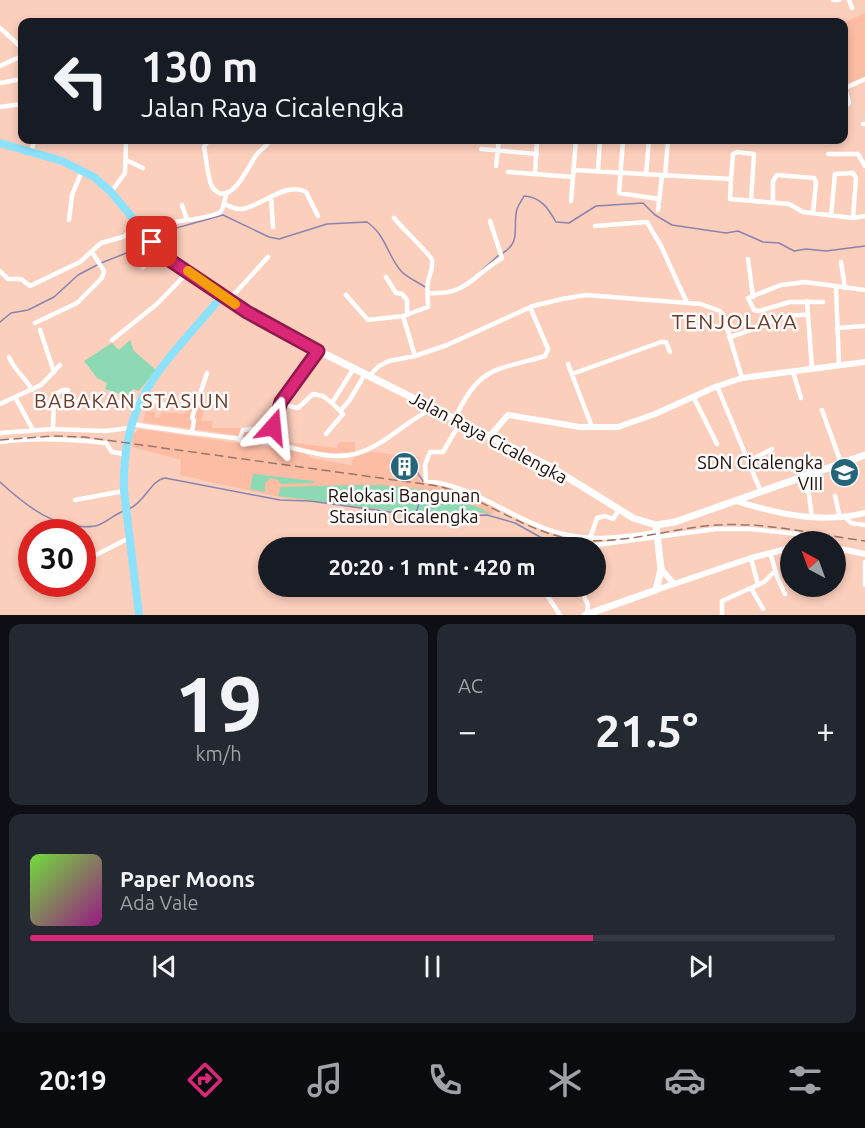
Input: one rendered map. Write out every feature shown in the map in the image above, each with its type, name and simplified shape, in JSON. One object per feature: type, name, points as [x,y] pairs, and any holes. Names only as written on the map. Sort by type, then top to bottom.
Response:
[{"type":"main road","points":[[0,143],[62,161],[94,177],[111,192],[160,251],[225,298],[157,371],[140,399],[131,426],[124,454],[124,491],[139,615]]},
{"type":"main road","name":"Jalan Raya Cicalengka","points":[[225,298],[260,321],[551,467],[657,531]]},
{"type":"main road","points":[[586,614],[601,612],[656,590],[661,569],[657,531],[675,522],[865,456]]},
{"type":"street","points":[[833,0],[839,0]]},
{"type":"street","points":[[849,0],[852,8]]},
{"type":"street","points":[[0,28],[18,45]]},
{"type":"street","points":[[0,41],[7,37]]},
{"type":"street","points":[[0,66],[18,58]]},
{"type":"street","points":[[848,87],[865,79]]},
{"type":"street","points":[[0,83],[18,80]]},
{"type":"street","points":[[0,107],[18,105]]},
{"type":"street","points":[[31,153],[33,144]]},
{"type":"street","points":[[111,192],[124,176],[126,144]]},
{"type":"street","points":[[206,144],[204,147],[208,159],[210,183],[217,192],[227,192],[240,182],[256,155],[268,144]]},
{"type":"street","points":[[496,166],[499,144]]},
{"type":"street","points":[[535,174],[537,144]]},
{"type":"street","points":[[571,201],[576,144]]},
{"type":"street","points":[[597,171],[600,144]]},
{"type":"street","points":[[623,144],[621,195],[659,199]]},
{"type":"street","points":[[646,175],[649,144]]},
{"type":"street","points":[[658,210],[667,144]]},
{"type":"street","points":[[481,149],[537,154]]},
{"type":"street","points":[[751,201],[754,154],[734,153],[729,198],[751,201],[789,204],[798,211],[831,216],[853,218],[865,216]]},
{"type":"street","points":[[828,154],[858,154],[865,166]]},
{"type":"street","points":[[126,160],[143,168]]},
{"type":"street","points":[[69,220],[72,195],[82,170]]},
{"type":"street","points":[[574,170],[730,179]]},
{"type":"street","points":[[508,172],[573,177]]},
{"type":"street","points":[[831,216],[835,174],[853,173],[856,178],[853,218]]},
{"type":"street","points":[[773,202],[773,181],[777,176],[813,177],[816,182],[813,213]]},
{"type":"street","points":[[224,204],[241,209],[271,197],[302,189],[306,192],[318,216]]},
{"type":"street","points":[[0,271],[8,279],[21,279],[30,286],[80,262],[93,254],[101,243],[142,231],[159,223],[219,213],[227,192]]},
{"type":"street","points":[[271,197],[273,227]]},
{"type":"street","points":[[182,205],[187,220]]},
{"type":"street","points":[[346,296],[368,320],[405,316],[428,307],[428,284],[432,258],[425,249],[408,236],[394,219]]},
{"type":"street","points":[[428,293],[447,294],[458,290],[502,258],[490,221]]},
{"type":"street","points":[[596,226],[647,222],[677,278],[687,303]]},
{"type":"street","points":[[142,267],[160,251]]},
{"type":"street","points":[[35,323],[77,303],[102,278],[104,271],[93,254]]},
{"type":"street","points":[[225,298],[268,257]]},
{"type":"street","points":[[748,259],[753,297]]},
{"type":"street","points":[[841,262],[845,288]]},
{"type":"street","points":[[112,340],[157,304],[188,272]]},
{"type":"street","points":[[386,277],[396,293],[402,294],[407,300],[405,316],[414,356]]},
{"type":"street","points":[[823,302],[785,303],[756,311],[748,298],[786,283],[805,282],[865,290]]},
{"type":"street","points":[[836,287],[839,366]]},
{"type":"street","points":[[340,411],[367,375],[379,366],[447,345],[530,307],[586,295],[687,303],[720,311],[742,378]]},
{"type":"street","points":[[807,301],[812,369]]},
{"type":"street","points":[[530,307],[548,349],[545,356],[490,371],[466,393],[458,419],[443,452],[430,452],[425,465],[426,481],[443,483],[467,491],[555,532],[584,537]]},
{"type":"street","points":[[729,337],[747,333],[783,316],[808,315]]},
{"type":"street","points":[[837,328],[865,326]]},
{"type":"street","points":[[40,330],[54,372]]},
{"type":"street","points":[[572,375],[661,342],[666,342],[670,352]]},
{"type":"street","points":[[239,440],[243,430],[273,427],[280,404],[296,378],[318,351]]},
{"type":"street","points":[[9,357],[14,369],[26,380],[32,390]]},
{"type":"street","points":[[490,436],[508,415],[609,428],[629,424],[694,398],[717,386],[742,378],[865,362]]},
{"type":"street","points":[[568,364],[592,427]]},
{"type":"street","points":[[0,404],[32,390],[48,379],[60,366]]},
{"type":"street","points":[[332,403],[354,368]]},
{"type":"street","points":[[793,372],[801,398]]},
{"type":"street","points":[[192,432],[194,420],[192,418],[198,394],[204,388],[202,386],[206,383],[207,373]]},
{"type":"street","points":[[717,386],[761,492]]},
{"type":"street","points":[[53,429],[53,398],[57,392],[68,390]]},
{"type":"street","points":[[280,404],[298,408],[314,394],[323,396],[343,414],[326,434]]},
{"type":"street","points":[[15,396],[33,430]]},
{"type":"street","points":[[53,398],[60,401],[93,403]]},
{"type":"street","points":[[694,398],[717,444]]},
{"type":"street","points":[[107,403],[140,399],[165,405]]},
{"type":"street","points":[[419,415],[420,401]]},
{"type":"street","points":[[0,433],[53,429],[105,432],[131,426],[273,444],[319,454],[348,455],[385,440],[419,415],[434,408]]},
{"type":"street","points":[[822,410],[841,463]]},
{"type":"street","points":[[0,442],[35,438],[81,440],[106,443],[112,452],[124,454]]},
{"type":"street","points":[[749,461],[772,449]]},
{"type":"street","points":[[802,477],[809,495],[812,518]]},
{"type":"street","points":[[75,500],[124,491]]},
{"type":"street","points":[[835,496],[843,518],[851,523],[865,525]]},
{"type":"street","points":[[736,501],[812,518],[843,518],[865,513]]},
{"type":"street","points":[[590,537],[597,518],[605,516],[613,519],[619,510]]},
{"type":"street","points":[[606,538],[626,537],[657,531],[716,529],[780,532]]},
{"type":"street","points":[[606,541],[657,531]]},
{"type":"street","points":[[96,555],[129,538]]},
{"type":"street","points":[[656,590],[780,550]]},
{"type":"street","points":[[846,550],[865,554]]},
{"type":"street","points":[[770,553],[780,582]]},
{"type":"street","points":[[751,558],[758,585]]},
{"type":"street","points":[[865,562],[865,585]]},
{"type":"street","points":[[661,569],[674,584]]},
{"type":"street","points":[[722,615],[722,601],[758,585],[775,571]]},
{"type":"street","points":[[751,588],[763,609]]},
{"type":"street","points":[[548,597],[560,615]]},
{"type":"street","points":[[584,597],[588,605],[586,614]]},
{"type":"shaded area","points":[[865,13],[865,80],[848,87],[848,21]]},
{"type":"shaded area","points":[[187,404],[205,408],[201,421],[213,421],[212,428],[239,428],[241,431],[286,433],[286,442],[337,448],[339,442],[355,442],[355,452],[330,453],[306,449],[285,442],[143,422],[146,411],[155,412],[155,418],[160,417],[161,412],[185,414]]},
{"type":"shaded area","points":[[140,429],[305,453],[311,458],[351,465],[354,457],[371,452],[420,457],[419,480],[451,487],[497,507],[492,515],[476,512],[425,516],[279,497],[180,475],[181,460],[132,447],[133,434]]},
{"type":"green space","points":[[130,340],[134,351],[156,370],[139,391],[133,389],[129,395],[124,393],[123,395],[105,389],[107,383],[97,378],[84,361],[112,343],[119,350]]},
{"type":"green space","points":[[253,474],[314,481],[314,483],[281,484],[278,480],[271,478],[265,483],[265,492],[250,489]]},
{"type":"green space","points":[[394,486],[427,491],[459,500],[492,514],[476,512],[424,515],[278,496],[281,487]]},
{"type":"waterway","points":[[503,253],[514,239],[517,209],[524,196],[543,204],[556,222],[569,223],[596,206],[643,203],[655,215],[672,225],[726,233],[738,231],[763,242],[779,243],[794,251],[806,249],[826,251],[865,246]]},
{"type":"waterway","points":[[152,238],[169,230],[223,215],[269,237],[279,239],[327,224],[367,222],[378,233],[401,271],[425,287]]},
{"type":"waterway","points":[[101,263],[129,252],[148,241]]},
{"type":"waterway","points":[[482,270],[499,255]]},
{"type":"waterway","points":[[0,322],[11,313],[28,310],[54,297],[78,275],[97,265]]},
{"type":"waterway","points":[[406,456],[423,481]]},
{"type":"waterway","points":[[129,509],[135,506],[156,483],[165,478],[280,500],[310,501],[412,515],[416,513],[423,490]]},
{"type":"waterway","points":[[0,482],[31,508],[68,525],[95,526],[124,511]]},
{"type":"waterway","points":[[414,514],[426,517],[487,515],[515,523],[540,537]]},
{"type":"railway","points":[[0,440],[53,436],[84,437],[438,486],[473,499],[542,531],[578,540],[626,539],[705,526],[745,525],[865,541]]},
{"type":"slow traffic","points":[[188,271],[235,304]]},
{"type":"place","name":"Relokasi Bangunan Stasiun Cicalengka","points":[[404,466]]},
{"type":"place","name":"SDN Cicalengka VIII","points":[[844,472]]},
{"type":"district","name":"TENJOLAYA","points":[[735,321]]},
{"type":"district","name":"BABAKAN STASIUN","points":[[132,400]]},
{"type":"route","points":[[152,242],[168,259],[260,321],[318,351],[296,378],[281,402],[273,427]]}]
